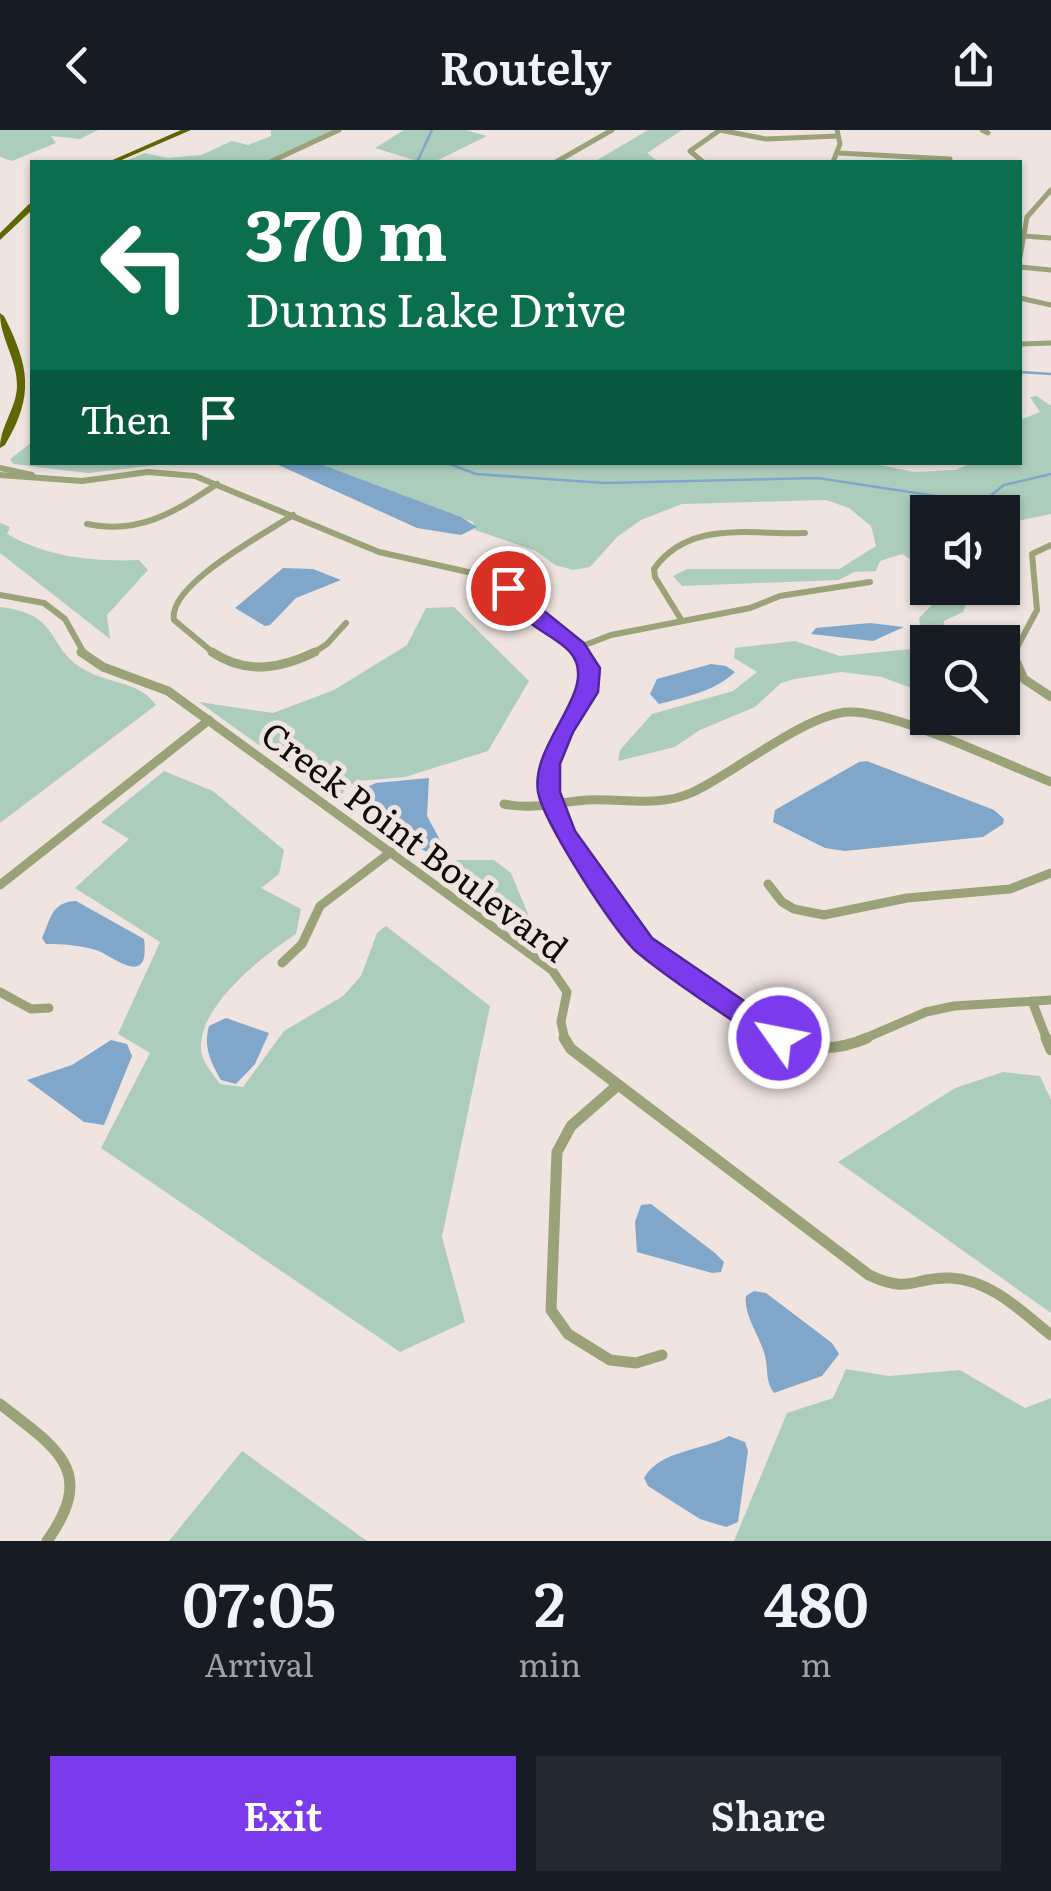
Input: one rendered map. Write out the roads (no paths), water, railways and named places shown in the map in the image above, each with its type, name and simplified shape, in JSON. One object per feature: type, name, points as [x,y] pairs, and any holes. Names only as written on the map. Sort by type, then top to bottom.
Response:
[{"type":"main road","points":[[117,160],[187,130]]},
{"type":"main road","points":[[0,238],[30,208]]},
{"type":"main road","points":[[0,316],[7,341],[22,364],[22,392],[0,445]]},
{"type":"street","points":[[274,160],[339,130]]},
{"type":"street","points":[[560,160],[612,130]]},
{"type":"street","points":[[701,160],[690,150],[720,130],[766,139],[837,133],[839,153],[835,160]]},
{"type":"street","points":[[839,153],[950,159]]},
{"type":"street","points":[[1022,246],[1031,209],[1051,190]]},
{"type":"street","points":[[1024,236],[1051,238]]},
{"type":"street","points":[[1022,267],[1051,270]]},
{"type":"street","points":[[1022,298],[1051,305]]},
{"type":"street","points":[[1022,344],[1051,344]]},
{"type":"street","points":[[0,472],[82,481],[169,472],[217,484],[378,552],[494,580],[519,596],[540,620],[577,648],[590,668],[591,680],[549,764],[553,805],[565,834],[644,944],[764,1030],[793,1045],[843,1048],[926,1012],[954,1006],[1051,1000]]},
{"type":"street","points":[[87,524],[141,528],[217,484]]},
{"type":"street","points":[[293,515],[188,588],[173,610],[173,618],[178,626],[226,660],[260,668],[312,653],[340,636],[346,623]]},
{"type":"street","points":[[682,622],[654,569],[681,540],[698,535],[805,533]]},
{"type":"street","points":[[1051,545],[1032,554],[1038,610],[1012,650],[1018,672],[1028,684],[1051,697]]},
{"type":"street","points":[[577,648],[611,635],[750,608],[798,592],[841,590],[870,582]]},
{"type":"street","name":"Creek Point Boulevard","points":[[0,595],[44,603],[65,620],[81,652],[103,667],[168,691],[552,970],[567,992],[559,1022],[561,1035],[571,1049],[868,1275],[903,1289],[953,1277],[971,1281],[1051,1335]]},
{"type":"street","points":[[504,804],[523,808],[588,800],[642,804],[691,793],[818,720],[848,712],[893,720],[1051,782]]},
{"type":"street","points":[[0,886],[209,720]]},
{"type":"street","points":[[282,963],[302,944],[320,906],[391,852]]},
{"type":"street","points":[[768,884],[782,902],[794,909],[824,915],[907,898],[1010,890],[1051,873]]},
{"type":"street","points":[[0,992],[30,1009],[49,1008]]},
{"type":"street","points":[[1032,1001],[1051,1050]]},
{"type":"street","points":[[818,1049],[818,1062]]},
{"type":"street","points":[[618,1084],[571,1126],[557,1152],[551,1310],[568,1334],[610,1360],[636,1363],[662,1355]]},
{"type":"street","points":[[0,1404],[59,1451],[70,1468],[68,1512],[47,1541]]},
{"type":"water","points":[[278,465],[323,465],[461,517],[477,527],[461,535],[417,528]]},
{"type":"water","points":[[283,568],[313,569],[341,580],[296,598],[270,625],[265,626],[235,608]]},
{"type":"water","points":[[870,623],[904,627],[873,641],[811,634],[816,628]]},
{"type":"water","points":[[711,664],[735,672],[690,696],[659,704],[650,694],[657,679]]},
{"type":"water","points":[[867,761],[994,810],[1004,819],[1003,824],[983,837],[845,851],[825,848],[773,822],[775,810]]},
{"type":"water","points":[[429,778],[427,816],[446,851],[432,855],[407,841],[357,799],[358,791],[376,783]]},
{"type":"water","points":[[76,901],[144,939],[141,964],[128,966],[90,948],[46,944],[42,938],[53,913],[61,905]]},
{"type":"water","points":[[226,1018],[269,1033],[255,1064],[236,1084],[221,1080],[208,1048],[209,1026]]},
{"type":"water","points":[[111,1040],[127,1044],[132,1056],[104,1125],[84,1122],[27,1080],[72,1065]]},
{"type":"water","points":[[651,1204],[715,1253],[724,1262],[721,1272],[712,1273],[637,1252],[635,1222],[641,1205]]},
{"type":"water","points":[[754,1291],[766,1293],[832,1343],[839,1354],[822,1376],[774,1393],[764,1353],[747,1312],[746,1296]]},
{"type":"water","points":[[729,1436],[745,1442],[748,1451],[738,1522],[726,1527],[700,1519],[648,1486],[644,1478],[660,1462]]},
{"type":"waterway","points":[[418,160],[432,130]]},
{"type":"waterway","points":[[1022,372],[1051,374]]},
{"type":"waterway","points":[[452,465],[476,474],[605,483],[818,478],[981,503],[1004,485],[1051,474]]}]
